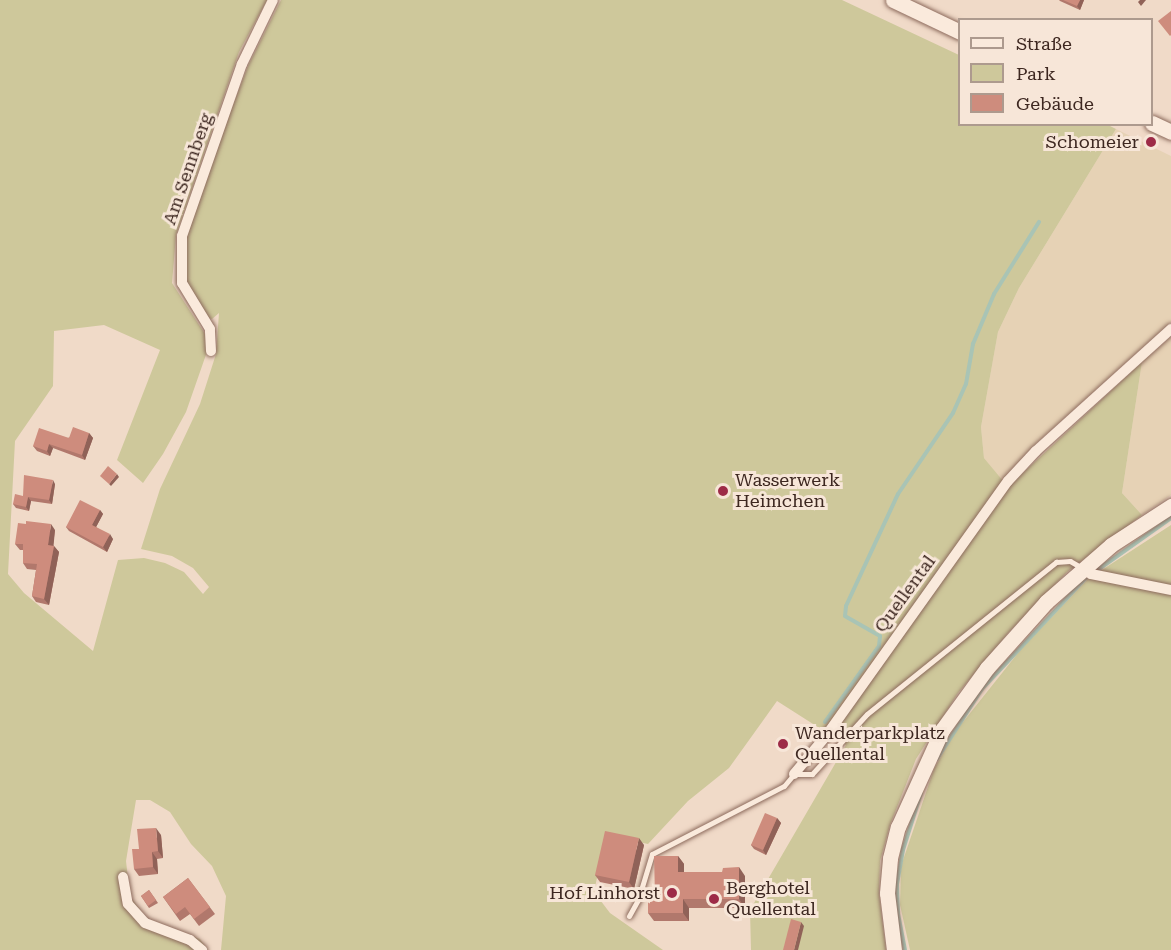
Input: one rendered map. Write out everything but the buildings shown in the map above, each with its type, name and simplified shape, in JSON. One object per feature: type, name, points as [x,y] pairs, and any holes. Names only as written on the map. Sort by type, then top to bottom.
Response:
[{"type":"main road","points":[[893,0],[958,31]]},
{"type":"main road","points":[[1153,123],[1171,132]]},
{"type":"main road","points":[[894,950],[886,893],[890,858],[898,827],[924,764],[942,730],[987,668],[1046,602],[1083,568],[1171,506]]},
{"type":"street","name":"Am Sennberg","points":[[211,351],[210,329],[182,283],[182,236],[242,64],[273,0]]},
{"type":"street","name":"Quellental","points":[[794,774],[826,736],[1008,481],[1171,329]]},
{"type":"street","points":[[1083,568],[1091,574],[1171,590]]},
{"type":"street","points":[[123,876],[128,904],[145,922],[190,940],[202,950]]},
{"type":"lane","points":[[794,774],[812,774],[867,714],[1056,562],[1070,561],[1083,568]]},
{"type":"lane","name":"Quellental","points":[[629,916],[639,900],[652,854],[784,786],[794,774]]},
{"type":"shaded area","points":[[1116,129],[1171,156],[1171,322],[1032,447],[1002,481],[984,458],[981,427],[998,332],[1019,288]]},
{"type":"shaded area","points":[[1171,337],[1171,495],[1142,515],[1122,493],[1142,362]]},
{"type":"green space","points":[[0,0],[267,0],[239,52],[176,235],[172,283],[205,334],[208,349],[186,412],[163,454],[143,483],[117,460],[160,350],[104,325],[54,331],[53,386],[15,441],[8,574],[24,593],[93,651],[118,560],[144,558],[165,563],[184,572],[203,594],[209,587],[193,568],[172,556],[141,549],[160,489],[200,404],[216,354],[219,313],[212,319],[208,318],[186,281],[187,225],[248,66],[281,0],[842,0],[958,55],[958,126],[1110,126],[1116,129],[1019,288],[998,332],[981,427],[984,458],[1008,487],[1142,362],[1122,493],[1142,515],[1067,572],[1008,633],[958,693],[916,759],[890,825],[880,861],[879,894],[886,950],[751,950],[750,910],[846,745],[777,701],[729,768],[688,801],[648,844],[606,835],[594,892],[610,913],[663,950],[221,950],[226,896],[212,866],[191,844],[170,812],[150,800],[136,800],[126,861],[130,896],[147,919],[200,939],[208,950],[0,950]]},
{"type":"green space","points":[[1171,525],[1171,950],[910,950],[900,905],[901,866],[934,769],[955,732],[1022,648],[1088,579]]},
{"type":"waterway","points":[[825,722],[879,646],[880,636],[845,616],[846,606],[898,494],[953,413],[966,384],[973,344],[994,294],[1039,222]]},
{"type":"waterway","points":[[1099,569],[1171,518]]},
{"type":"waterway","points":[[937,759],[982,689],[1086,578]]},
{"type":"waterway","points":[[905,950],[898,913],[897,884],[903,850],[921,793]]},
{"type":"place","name":"Schomeier","points":[[1151,142]]},
{"type":"place","name":"Wasserwerk Heimchen","points":[[723,491]]},
{"type":"place","name":"Wanderparkplatz Quellental","points":[[783,744]]},
{"type":"place","name":"Hof Linhorst","points":[[672,893]]},
{"type":"place","name":"Berghotel Quellental","points":[[714,899]]}]
